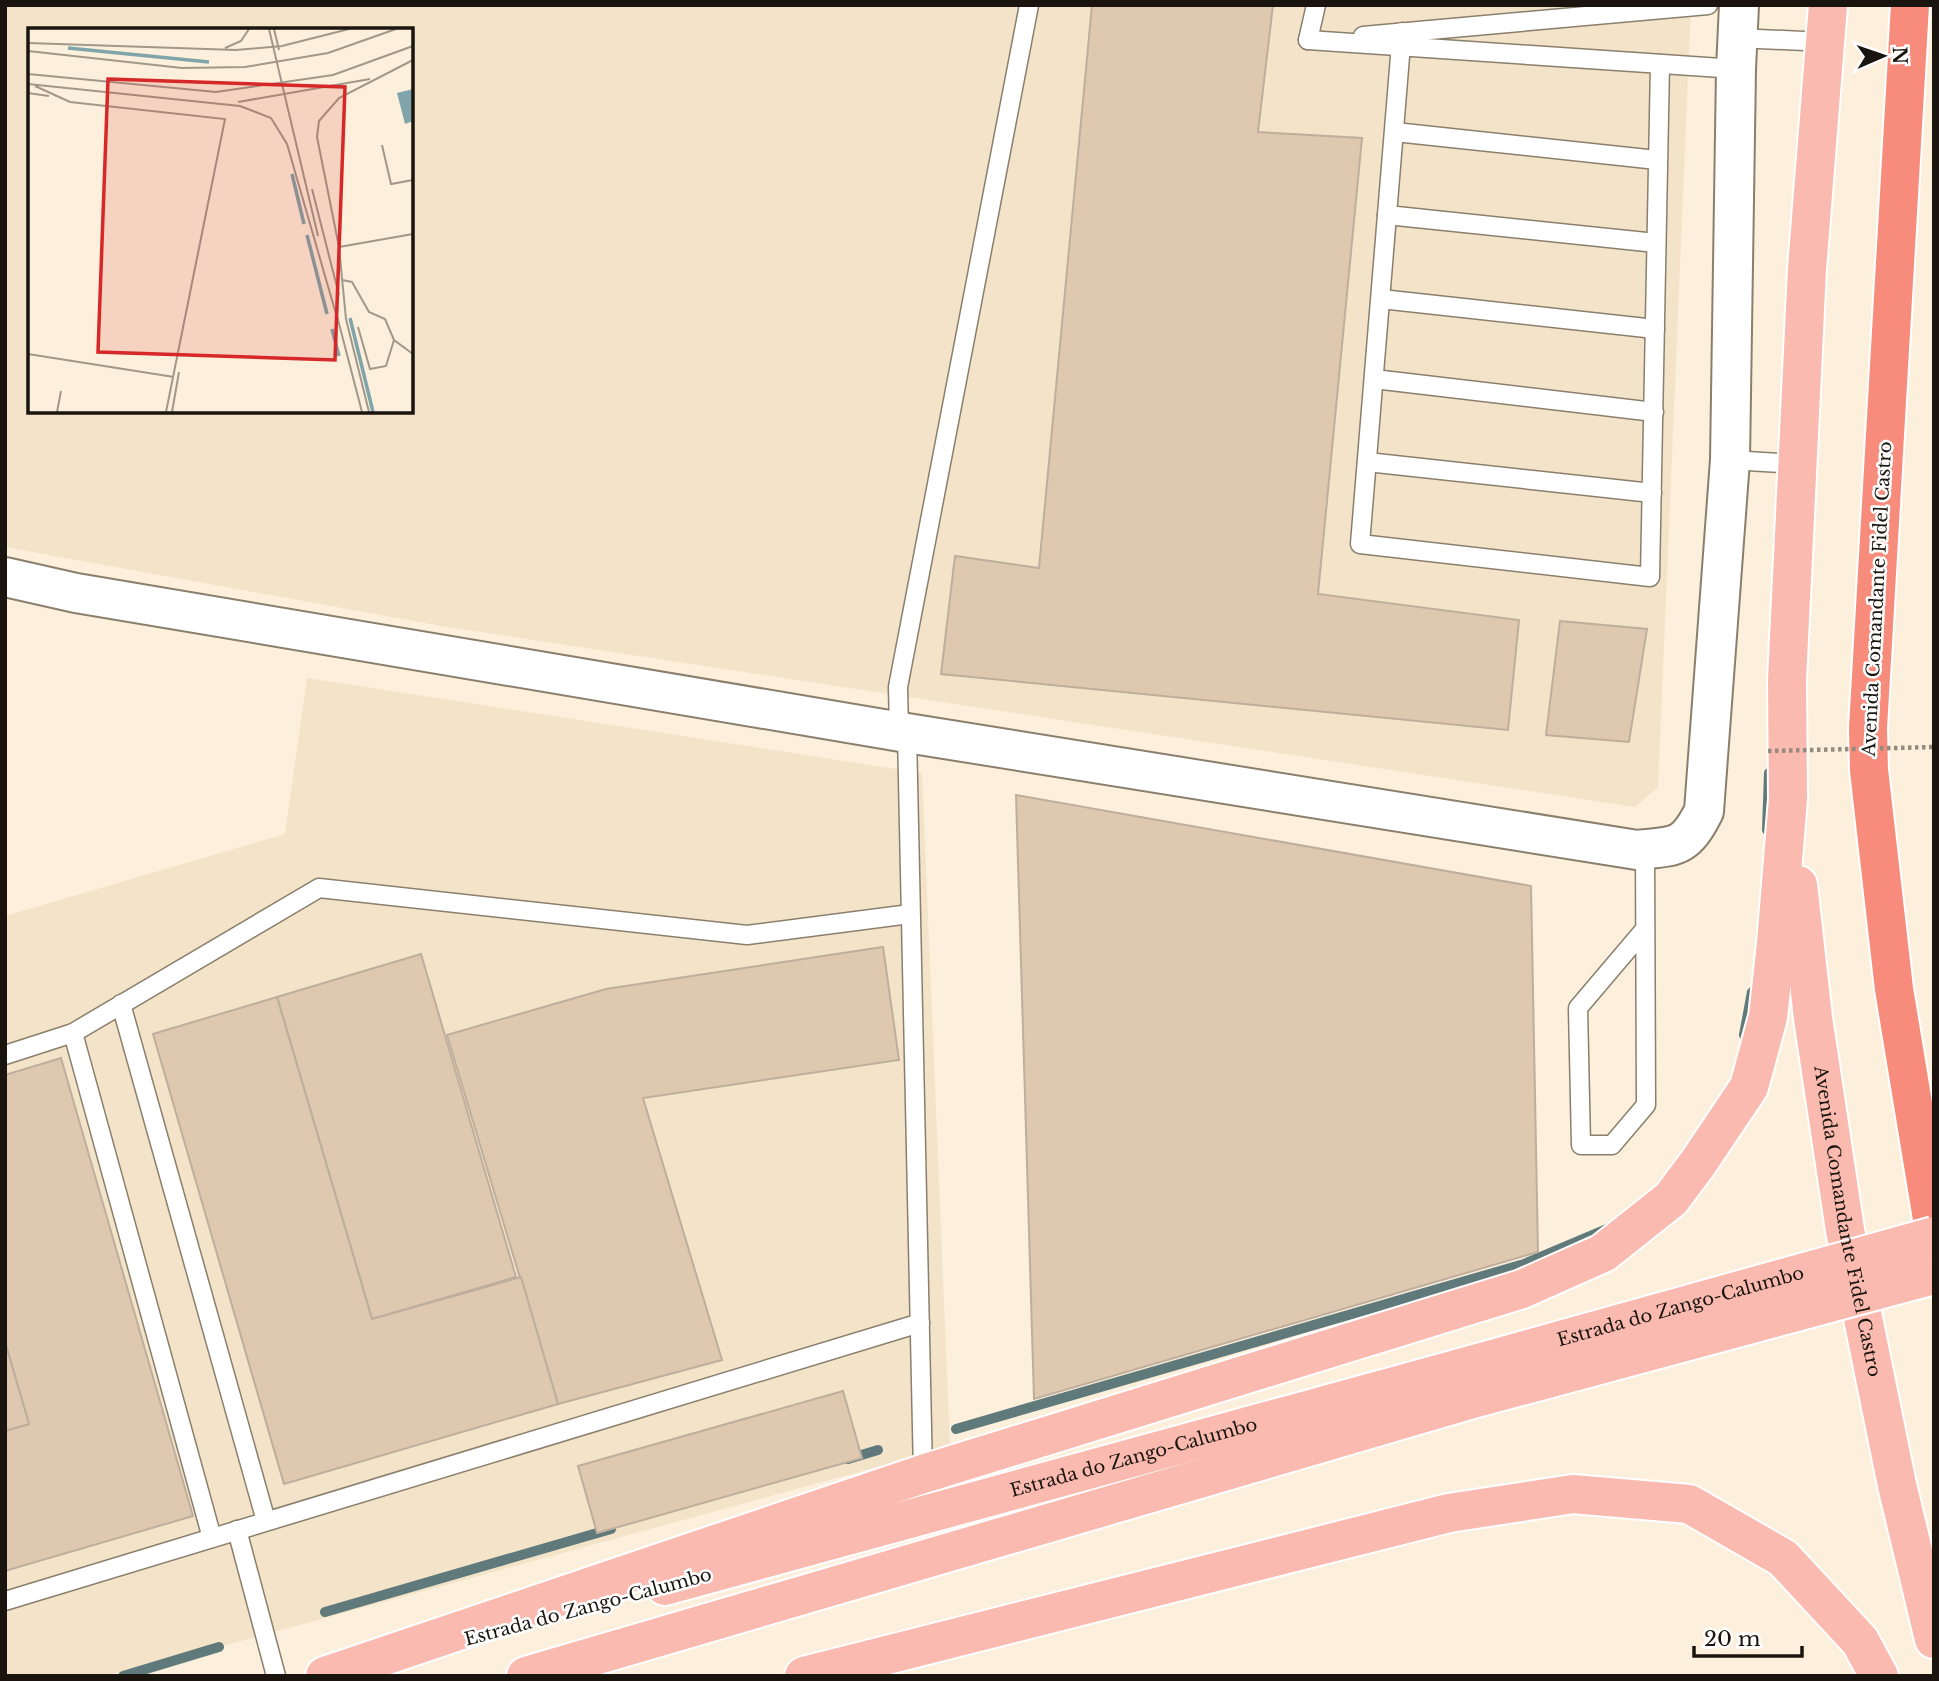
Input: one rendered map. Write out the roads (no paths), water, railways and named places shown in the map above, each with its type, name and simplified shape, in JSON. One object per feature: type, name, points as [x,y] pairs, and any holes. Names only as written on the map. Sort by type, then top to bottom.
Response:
[{"type":"highway","name":"Avenida Comandante Fidel Castro","points":[[1910,5],[1868,729],[1869,771],[1894,989],[1934,1234]]},
{"type":"main road","points":[[325,1676],[923,1474],[1522,1289],[1602,1253],[1671,1199],[1699,1163],[1749,1087],[1768,1017],[1788,799],[1787,680],[1807,269],[1827,24]]},
{"type":"main road","name":"Avenida Comandante Fidel Castro","points":[[1788,799],[1813,1018],[1845,1230],[1897,1485],[1934,1639]]},
{"type":"main road","name":"Estrada do Zango-Calumbo","points":[[526,1676],[1464,1384],[1934,1234]]},
{"type":"main road","name":"Estrada do Zango-Calumbo","points":[[335,1676],[1464,1384],[1934,1275]]},
{"type":"main road","points":[[804,1676],[1449,1513],[1573,1494],[1689,1504],[1783,1558],[1860,1641],[1879,1676]]},
{"type":"street","points":[[5,577],[76,593],[903,732],[1624,848],[1663,848],[1681,843],[1696,828],[1704,811],[1730,460],[1737,37]]},
{"type":"street","points":[[5,586],[76,593]]},
{"type":"lane","points":[[923,1474],[911,914],[903,732],[898,687],[1029,5]]},
{"type":"lane","points":[[1316,5],[1308,40],[1402,40],[1660,64],[1737,37],[1827,24]]},
{"type":"lane","points":[[1402,40],[1680,6],[1708,5]]},
{"type":"lane","points":[[1402,40],[1360,544],[1650,578],[1660,64]]},
{"type":"lane","points":[[1395,132],[1657,160]]},
{"type":"lane","points":[[1387,215],[1656,243]]},
{"type":"lane","points":[[1381,299],[1655,329]]},
{"type":"lane","points":[[1374,379],[1654,412]]},
{"type":"lane","points":[[1730,460],[1798,464]]},
{"type":"lane","points":[[1367,462],[1652,493]]},
{"type":"lane","points":[[1645,849],[1646,1105],[1612,1145],[1581,1144],[1578,1008],[1645,929]]},
{"type":"lane","points":[[5,1055],[72,1033],[319,888],[747,935],[911,914]]},
{"type":"lane","points":[[121,1004],[266,1521]]},
{"type":"lane","points":[[72,1033],[212,1538]]},
{"type":"lane","points":[[5,1601],[920,1323]]},
{"type":"lane","points":[[237,1530],[276,1676]]},
{"type":"waterway","points":[[1767,830],[1769,773]]},
{"type":"waterway","points":[[1744,1035],[1752,992]]},
{"type":"waterway","points":[[956,1429],[1524,1264],[1609,1228]]},
{"type":"waterway","points":[[848,1459],[878,1450]]},
{"type":"waterway","points":[[325,1612],[611,1529]]},
{"type":"waterway","points":[[123,1676],[219,1647]]}]
